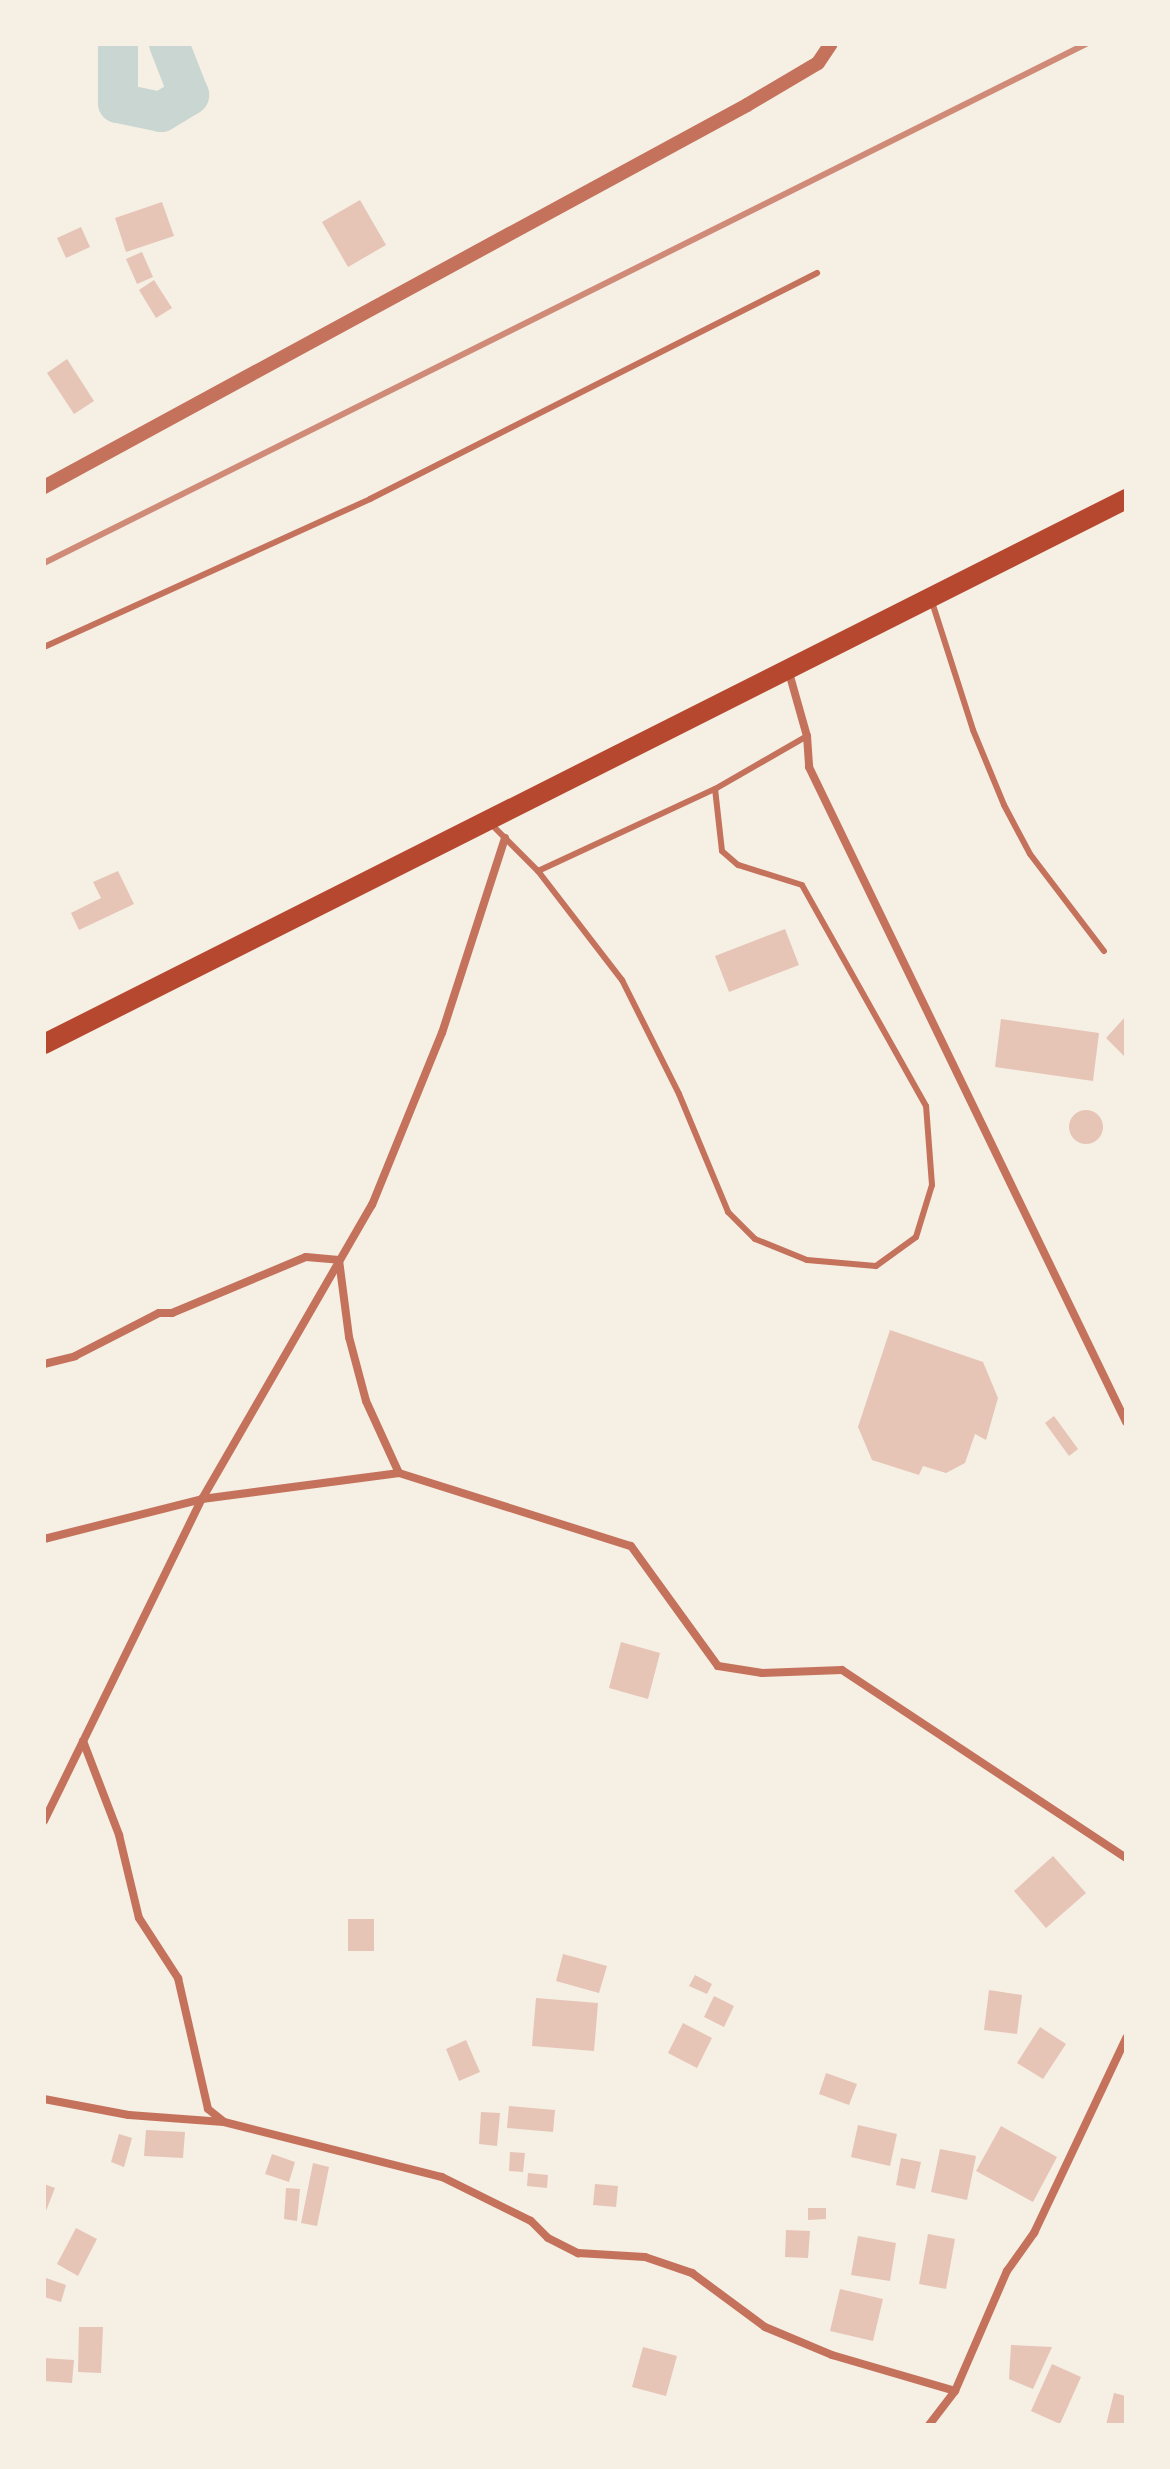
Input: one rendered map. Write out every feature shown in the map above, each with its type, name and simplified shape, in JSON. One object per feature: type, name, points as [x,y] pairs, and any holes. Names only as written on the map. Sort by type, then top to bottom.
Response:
[{"type":"main road","points":[[44,1044],[1126,499]]},
{"type":"street","points":[[44,487],[747,105],[818,63],[831,44]]},
{"type":"street","points":[[788,668],[807,736],[809,767],[1126,1422]]},
{"type":"street","points":[[44,1821],[202,1499],[372,1205],[442,1033],[505,838]]},
{"type":"street","points":[[44,1364],[75,1356],[159,1313],[172,1313],[306,1257],[339,1260]]},
{"type":"street","points":[[339,1260],[349,1337],[366,1401],[399,1473]]},
{"type":"street","points":[[44,1539],[202,1499],[399,1473],[631,1546],[718,1666],[762,1673],[842,1670],[1126,1858]]},
{"type":"street","points":[[83,1741],[119,1835],[139,1918],[178,1978],[208,2109],[224,2122]]},
{"type":"street","points":[[929,2425],[955,2391],[1007,2271],[1034,2233],[1126,2038]]},
{"type":"street","points":[[44,2099],[129,2115],[224,2122],[442,2177],[531,2221],[548,2238],[578,2253],[645,2257],[692,2273],[765,2327],[832,2355],[955,2391]]},
{"type":"lane","points":[[44,647],[370,499],[817,273]]},
{"type":"lane","points":[[931,597],[973,730],[1004,805],[1038,865],[1104,951]]},
{"type":"lane","points":[[538,871],[715,789],[807,736]]},
{"type":"lane","points":[[487,820],[538,871],[622,980],[679,1094],[728,1212],[755,1239],[807,1260],[876,1266],[916,1237],[932,1185],[926,1106],[802,885],[738,865],[722,851],[715,789]]},
{"type":"building","points":[[360,200],[386,245],[348,267],[322,222]]},
{"type":"building","points":[[162,202],[174,236],[126,252],[115,218]]},
{"type":"building","points":[[81,227],[90,247],[66,258],[57,238]]},
{"type":"building","points":[[142,252],[153,277],[137,284],[126,259]]},
{"type":"building","points":[[154,280],[172,308],[156,318],[139,290]]},
{"type":"building","points":[[67,359],[94,401],[74,414],[47,373]]},
{"type":"building","points":[[118,871],[134,904],[79,930],[71,913],[101,898],[93,882]]},
{"type":"building","points":[[785,929],[799,965],[729,992],[715,956]]},
{"type":"building","points":[[1126,1016],[1126,1058],[1106,1038]]},
{"type":"building","points":[[1001,1019],[1099,1033],[1093,1081],[995,1067]]},
{"type":"building","points":[[1086,1110],[1098,1115],[1103,1127],[1098,1139],[1086,1144],[1074,1139],[1069,1127],[1074,1115]]},
{"type":"building","points":[[890,1330],[983,1362],[998,1398],[986,1440],[975,1434],[965,1463],[946,1473],[923,1466],[919,1475],[872,1460],[858,1427]]},
{"type":"building","points":[[1054,1416],[1078,1449],[1069,1456],[1045,1423]]},
{"type":"building","points":[[621,1642],[660,1653],[648,1699],[609,1688]]},
{"type":"building","points":[[1053,1856],[1086,1893],[1046,1928],[1014,1891]]},
{"type":"building","points":[[348,1919],[374,1919],[374,1951],[348,1951]]},
{"type":"building","points":[[563,1954],[607,1966],[599,1993],[556,1981]]},
{"type":"building","points":[[695,1975],[712,1984],[707,1994],[689,1986]]},
{"type":"building","points":[[989,1990],[1022,1995],[1017,2034],[984,2030]]},
{"type":"building","points":[[714,1996],[734,2006],[724,2027],[704,2017]]},
{"type":"building","points":[[536,1998],[598,2003],[594,2051],[532,2046]]},
{"type":"building","points":[[683,2023],[712,2038],[697,2068],[668,2053]]},
{"type":"building","points":[[1040,2027],[1066,2044],[1043,2079],[1017,2063]]},
{"type":"building","points":[[466,2040],[480,2072],[459,2081],[446,2049]]},
{"type":"building","points":[[826,2073],[857,2084],[849,2105],[819,2094]]},
{"type":"building","points":[[509,2106],[555,2110],[553,2132],[507,2128]]},
{"type":"building","points":[[481,2112],[500,2113],[497,2146],[479,2144]]},
{"type":"building","points":[[858,2125],[897,2134],[890,2166],[851,2157]]},
{"type":"building","points":[[1001,2126],[1057,2157],[1033,2202],[976,2171]]},
{"type":"building","points":[[146,2130],[185,2132],[183,2158],[144,2156]]},
{"type":"building","points":[[119,2134],[132,2138],[124,2167],[111,2162]]},
{"type":"building","points":[[940,2149],[976,2156],[967,2200],[931,2192]]},
{"type":"building","points":[[510,2152],[525,2153],[523,2172],[509,2171]]},
{"type":"building","points":[[272,2154],[295,2162],[289,2182],[265,2174]]},
{"type":"building","points":[[901,2158],[921,2162],[915,2189],[896,2185]]},
{"type":"building","points":[[313,2163],[329,2167],[317,2226],[301,2223]]},
{"type":"building","points":[[528,2173],[548,2175],[547,2188],[527,2186]]},
{"type":"building","points":[[44,2184],[55,2188],[44,2216]]},
{"type":"building","points":[[595,2184],[618,2186],[616,2207],[593,2205]]},
{"type":"building","points":[[286,2188],[300,2189],[297,2221],[284,2219]]},
{"type":"building","points":[[808,2208],[826,2208],[826,2219],[808,2220]]},
{"type":"building","points":[[76,2228],[97,2239],[78,2276],[57,2264]]},
{"type":"building","points":[[786,2230],[810,2231],[808,2258],[785,2257]]},
{"type":"building","points":[[928,2234],[955,2239],[946,2289],[919,2284]]},
{"type":"building","points":[[858,2236],[896,2243],[890,2281],[851,2275]]},
{"type":"building","points":[[46,2278],[66,2285],[61,2302],[44,2297]]},
{"type":"building","points":[[840,2289],[883,2299],[873,2341],[830,2331]]},
{"type":"building","points":[[79,2327],[103,2327],[101,2373],[78,2372]]},
{"type":"building","points":[[1011,2345],[1052,2347],[1033,2389],[1009,2379]]},
{"type":"building","points":[[643,2347],[677,2356],[666,2396],[632,2387]]},
{"type":"building","points":[[44,2358],[74,2360],[72,2383],[44,2381]]},
{"type":"building","points":[[1052,2364],[1081,2377],[1060,2424],[1031,2411]]},
{"type":"building","points":[[1114,2393],[1126,2396],[1126,2425],[1106,2425]]},
{"type":"waterway","points":[[118,44],[118,103],[161,112],[189,95],[169,44]]},
{"type":"railway","points":[[44,563],[1086,44]]}]
